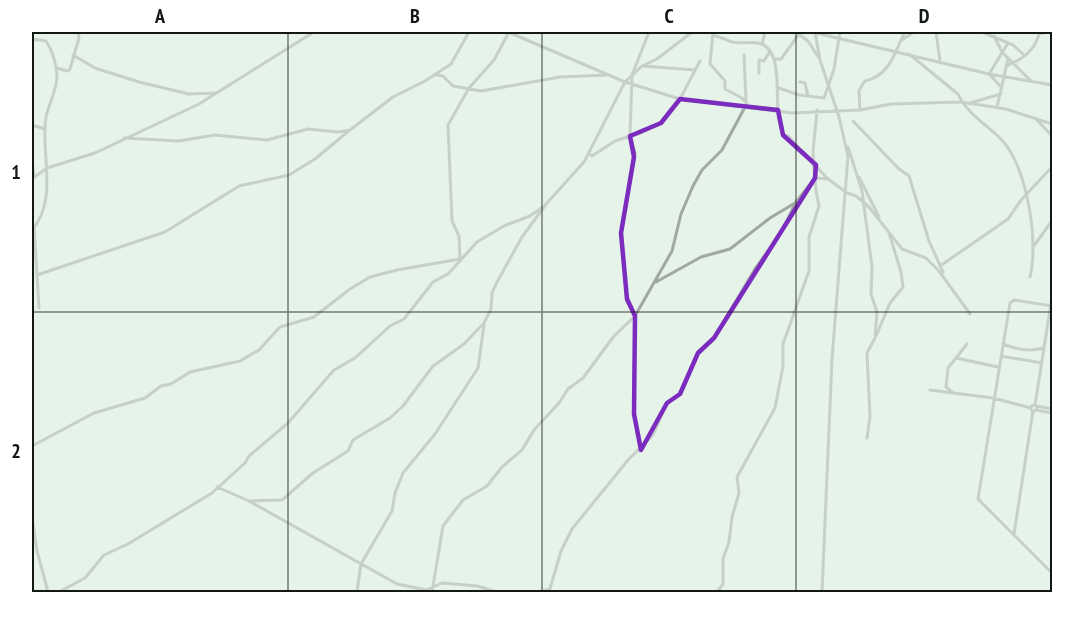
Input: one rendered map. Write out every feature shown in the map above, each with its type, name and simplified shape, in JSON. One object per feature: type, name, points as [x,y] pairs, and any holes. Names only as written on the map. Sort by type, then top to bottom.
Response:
[{"type":"street","points":[[56,69],[68,71],[70,69],[79,38],[78,32]]},
{"type":"street","points":[[32,159],[33,177],[47,168],[95,153],[199,104],[314,32]]},
{"type":"street","points":[[37,275],[165,232],[239,186],[289,175],[315,159],[393,97],[451,64],[469,32]]},
{"type":"street","points":[[460,259],[459,236],[452,221],[448,125],[469,88],[494,60],[508,32],[526,37],[548,50],[625,82],[681,99],[792,113],[817,110],[860,110],[891,104],[961,102],[997,106],[1053,124]]},
{"type":"street","points":[[641,450],[634,414],[635,316],[627,299],[621,233],[634,157],[630,136],[632,75],[649,32]]},
{"type":"street","points":[[249,501],[282,500],[313,472],[348,451],[355,439],[390,418],[403,406],[433,366],[464,344],[484,323],[491,309],[492,293],[522,237],[547,203],[589,154],[625,82],[642,66],[657,59],[692,32]]},
{"type":"street","points":[[762,44],[765,32]]},
{"type":"street","points":[[819,60],[814,32],[1002,77],[1053,83]]},
{"type":"street","points":[[779,88],[824,98],[834,69],[840,32]]},
{"type":"street","points":[[860,110],[859,90],[865,81],[883,73],[905,32]]},
{"type":"street","points":[[900,41],[914,32]]},
{"type":"street","points":[[936,32],[940,61]]},
{"type":"street","points":[[982,32],[1008,43],[1025,56]]},
{"type":"street","points":[[1006,66],[1025,56],[1035,45],[1039,34],[1046,32]]},
{"type":"street","points":[[775,59],[781,59],[797,33],[808,40],[828,81],[864,203],[872,267],[871,294],[877,312],[875,338]]},
{"type":"street","points":[[746,106],[742,98],[725,89],[725,81],[710,64],[714,34],[733,42],[762,44],[770,51],[775,59],[775,79],[779,88],[777,110],[783,135],[788,136],[828,178],[864,203],[884,224],[902,249],[926,258],[946,278]]},
{"type":"street","points":[[994,36],[1002,52],[1032,82]]},
{"type":"street","points":[[32,39],[46,41],[48,44],[57,80],[45,129],[47,168],[42,211],[33,228],[39,308]]},
{"type":"street","points":[[989,74],[1008,43]]},
{"type":"street","points":[[759,73],[759,60],[764,61],[770,51]]},
{"type":"street","points":[[909,54],[958,94],[961,102],[1000,138],[1019,168],[1027,193],[1034,261],[1030,277]]},
{"type":"street","points":[[73,55],[95,68],[139,82],[189,94],[216,93]]},
{"type":"street","points":[[432,592],[441,531],[450,515],[463,500],[487,486],[502,467],[522,450],[534,430],[559,403],[568,389],[583,378],[614,336],[635,316],[655,283],[672,251],[681,214],[693,186],[713,156],[722,150],[746,106],[744,55]]},
{"type":"street","points":[[997,106],[1008,58]]},
{"type":"street","points":[[589,154],[592,156],[615,141],[661,123],[681,99],[700,61]]},
{"type":"street","points":[[642,66],[695,70]]},
{"type":"street","points":[[989,74],[1002,88]]},
{"type":"street","points":[[434,75],[443,76],[453,86],[482,91],[560,76],[609,75]]},
{"type":"street","points":[[800,82],[805,83],[808,96]]},
{"type":"street","points":[[969,103],[1000,94]]},
{"type":"street","points":[[717,592],[723,584],[723,559],[729,542],[732,517],[739,493],[737,477],[775,408],[783,366],[783,344],[809,271],[810,237],[819,206],[813,153],[817,110]]},
{"type":"street","points":[[1036,119],[1053,136]]},
{"type":"street","points":[[853,121],[898,168],[909,176],[940,266],[970,314]]},
{"type":"street","points":[[32,125],[45,129]]},
{"type":"street","points":[[124,138],[179,141],[214,135],[267,140],[308,129],[338,132],[350,130]]},
{"type":"street","points":[[822,592],[832,359],[847,193],[848,146]]},
{"type":"street","points":[[939,271],[940,266],[992,233],[1008,219],[1027,193],[1053,167]]},
{"type":"street","points":[[856,170],[890,235],[903,287],[890,303],[867,353],[870,416],[867,438]]},
{"type":"street","points":[[815,178],[828,178]]},
{"type":"street","points":[[538,592],[549,591],[561,551],[573,529],[628,460],[641,450],[653,435],[667,403],[680,394],[698,353],[714,338],[755,269],[782,233],[796,202],[815,178]]},
{"type":"street","points":[[655,283],[701,258],[730,249],[770,218],[796,202]]},
{"type":"street","points":[[58,592],[85,578],[104,555],[129,544],[217,487],[288,423],[334,370],[355,358],[390,326],[404,319],[433,282],[448,274],[460,259],[483,238],[511,222],[530,216],[547,203]]},
{"type":"street","points":[[1032,249],[1053,221]]},
{"type":"street","points":[[32,446],[94,413],[145,398],[161,386],[171,384],[190,372],[240,361],[259,350],[280,327],[314,317],[350,289],[370,277],[460,259]]},
{"type":"street","points":[[1014,534],[1053,297]]},
{"type":"street","points":[[1052,306],[1012,300],[993,398],[978,500],[1053,573]]},
{"type":"street","points":[[357,592],[361,564],[392,511],[403,473],[435,434],[478,368],[484,323]]},
{"type":"street","points":[[954,393],[946,387],[948,368],[967,344]]},
{"type":"street","points":[[1003,344],[1016,349],[1034,351],[1044,348]]},
{"type":"street","points":[[1001,356],[1042,363]]},
{"type":"street","points":[[956,358],[999,367]]},
{"type":"street","points":[[930,390],[993,398],[1034,408],[1052,410],[1053,404]]},
{"type":"street","points":[[217,487],[249,501],[396,584],[423,590],[442,584],[477,586],[496,592]]},
{"type":"street","points":[[32,517],[37,551],[48,592]]},
{"type":"highlighted area","points":[[680,99],[778,110],[783,135],[816,165],[815,178],[714,338],[698,353],[680,394],[667,403],[641,450],[634,414],[635,316],[627,299],[621,233],[634,157],[630,136],[661,123]]}]
